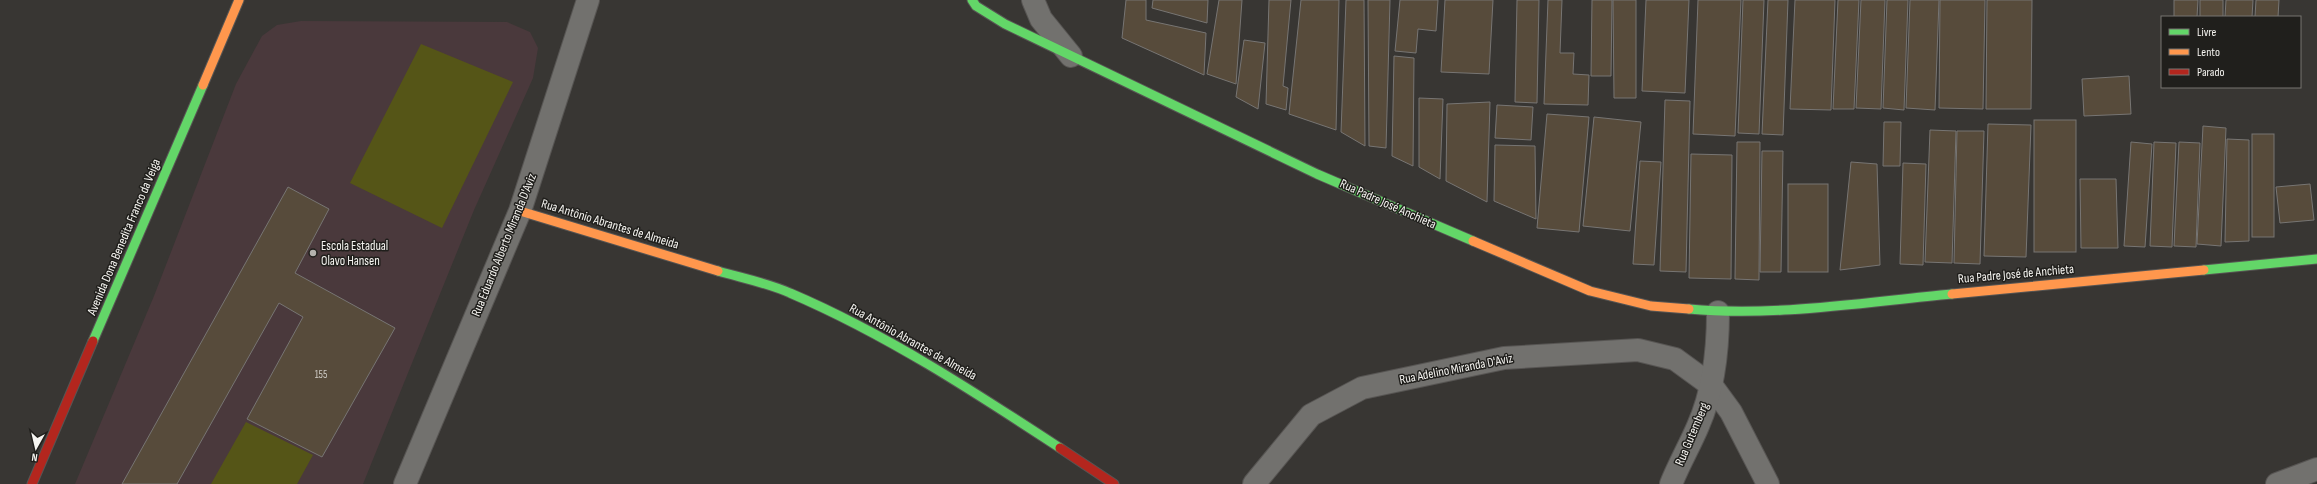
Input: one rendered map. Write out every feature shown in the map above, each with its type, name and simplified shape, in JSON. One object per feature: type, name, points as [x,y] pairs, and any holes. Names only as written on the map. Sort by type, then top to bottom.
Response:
[{"type":"street","name":"Avenida Dona Benedita Franco da Veiga","points":[[32,484],[239,0]]},
{"type":"street","name":"Rua Eduardo Alberto Miranda D'Aviz","points":[[405,484],[520,210],[588,0]]},
{"type":"street","name":"Rua Padre José Anchieta","points":[[972,0],[976,6],[1005,24],[1317,174],[1514,259],[1590,290],[1651,306],[1718,312]]},
{"type":"street","name":"Rua Padre José Anchieta","points":[[1033,0],[1041,19],[1071,56]]},
{"type":"street","name":"Rua Antônio Abrantes de Almeida","points":[[520,210],[789,292],[875,333],[984,398],[1114,484]]},
{"type":"street","name":"Rua Padre José de Anchieta","points":[[1718,312],[1780,310],[2317,259]]},
{"type":"street","name":"Rua Gutemberg","points":[[1671,484],[1699,425],[1712,386],[1718,340],[1718,312]]},
{"type":"street","name":"Rua Adelino Miranda D'Aviz","points":[[1254,484],[1311,415],[1362,388],[1504,358],[1638,350],[1675,359],[1712,386],[1731,412],[1768,484]]},
{"type":"street","points":[[2277,484],[2317,469]]},
{"type":"shaded area","name":"Escola Estadual Olavo Hansen","points":[[301,21],[507,22],[530,32],[538,48],[533,78],[474,210],[363,484],[75,484],[154,296],[236,84],[262,36],[277,25]]},
{"type":"shaded area","points":[[421,44],[513,82],[442,228],[350,183]]},
{"type":"shaded area","points":[[246,422],[313,455],[297,484],[211,484]]},
{"type":"building","points":[[1126,0],[1146,0],[1146,20],[1206,33],[1204,75],[1122,38]]},
{"type":"building","points":[[1153,0],[1208,0],[1207,23],[1152,8]]},
{"type":"building","points":[[1219,0],[1242,0],[1236,84],[1207,74]]},
{"type":"building","points":[[1269,0],[1291,0],[1283,86],[1288,88],[1286,110],[1266,104]]},
{"type":"building","points":[[1301,0],[1339,0],[1336,130],[1289,114]]},
{"type":"building","points":[[1346,0],[1364,0],[1365,146],[1341,132]]},
{"type":"building","points":[[1368,0],[1390,0],[1386,148],[1369,146]]},
{"type":"building","points":[[1400,0],[1438,0],[1436,31],[1418,29],[1416,53],[1395,51]]},
{"type":"building","points":[[1445,0],[1493,0],[1489,74],[1441,72]]},
{"type":"building","points":[[1517,0],[1539,0],[1537,103],[1515,102]]},
{"type":"building","points":[[1548,0],[1562,0],[1560,53],[1574,53],[1573,74],[1589,75],[1588,105],[1544,104]]},
{"type":"building","points":[[1592,0],[1612,0],[1611,76],[1591,76]]},
{"type":"building","points":[[1613,0],[1636,0],[1636,98],[1614,98]]},
{"type":"building","points":[[1646,0],[1689,0],[1685,93],[1642,91]]},
{"type":"building","points":[[1698,0],[1741,0],[1735,136],[1693,134]]},
{"type":"building","points":[[1743,0],[1764,0],[1759,134],[1738,133]]},
{"type":"building","points":[[1768,0],[1788,0],[1783,135],[1762,134]]},
{"type":"building","points":[[1795,0],[1835,0],[1831,110],[1790,109]]},
{"type":"building","points":[[1838,0],[1859,0],[1854,109],[1833,109]]},
{"type":"building","points":[[1861,0],[1885,0],[1881,109],[1856,108]]},
{"type":"building","points":[[1887,0],[1908,0],[1904,110],[1883,108]]},
{"type":"building","points":[[1910,0],[1939,0],[1935,110],[1906,108]]},
{"type":"building","points":[[1940,0],[1985,0],[1983,109],[1939,108]]},
{"type":"building","points":[[1987,0],[2032,0],[2031,109],[1986,109]]},
{"type":"building","points":[[2174,0],[2198,0],[2197,16],[2174,16]]},
{"type":"building","points":[[2200,0],[2223,0],[2223,16],[2200,16]]},
{"type":"building","points":[[2226,0],[2253,0],[2252,16],[2225,16]]},
{"type":"building","points":[[2256,0],[2279,0],[2278,16],[2255,16]]},
{"type":"building","points":[[1244,40],[1265,43],[1258,109],[1236,97]]},
{"type":"building","points":[[1394,56],[1414,58],[1413,166],[1392,156]]},
{"type":"building","points":[[2129,76],[2131,114],[2084,116],[2082,79]]},
{"type":"building","points":[[1419,98],[1443,99],[1440,179],[1419,167]]},
{"type":"building","points":[[1665,100],[1690,101],[1686,272],[1660,271]]},
{"type":"building","points":[[1490,102],[1487,202],[1446,181],[1447,104]]},
{"type":"building","points":[[1497,105],[1533,107],[1531,140],[1495,138]]},
{"type":"building","points":[[1547,114],[1589,117],[1579,232],[1537,228]]},
{"type":"building","points":[[1594,117],[1641,122],[1630,231],[1583,226]]},
{"type":"building","points":[[2034,120],[2076,120],[2076,252],[2034,252]]},
{"type":"building","points":[[1884,122],[1901,122],[1900,166],[1883,166]]},
{"type":"building","points":[[1988,124],[2031,125],[2026,257],[1984,256]]},
{"type":"building","points":[[2203,126],[2226,128],[2221,246],[2197,244]]},
{"type":"building","points":[[1930,130],[1956,131],[1952,263],[1925,262]]},
{"type":"building","points":[[1957,131],[1984,131],[1980,264],[1954,263]]},
{"type":"building","points":[[2252,134],[2274,134],[2274,237],[2252,237]]},
{"type":"building","points":[[2227,139],[2249,140],[2249,241],[2225,242]]},
{"type":"building","points":[[1737,142],[1760,142],[1759,280],[1735,279]]},
{"type":"building","points":[[2131,142],[2152,144],[2145,247],[2124,246]]},
{"type":"building","points":[[2154,142],[2176,143],[2172,247],[2150,246]]},
{"type":"building","points":[[2179,142],[2200,143],[2196,247],[2174,246]]},
{"type":"building","points":[[1495,145],[1535,146],[1536,219],[1494,201]]},
{"type":"building","points":[[1762,151],[1783,151],[1781,272],[1760,272]]},
{"type":"building","points":[[1691,154],[1732,155],[1731,279],[1689,278]]},
{"type":"building","points":[[1640,161],[1661,162],[1654,265],[1633,264]]},
{"type":"building","points":[[1851,162],[1877,164],[1880,265],[1840,270]]},
{"type":"building","points":[[1903,163],[1926,164],[1923,265],[1900,264]]},
{"type":"building","points":[[2080,179],[2116,179],[2118,248],[2081,248]]},
{"type":"building","points":[[1788,184],[1828,184],[1828,272],[1788,272]]},
{"type":"building","points":[[2310,184],[2314,220],[2280,223],[2276,187]]},
{"type":"building","points":[[288,187],[329,209],[295,273],[395,328],[322,457],[247,419],[303,317],[279,303],[177,484],[122,484]]},
{"type":"traffic: fast","points":[[972,0],[976,6],[1005,24],[1317,174],[1473,241]]},
{"type":"traffic: fast","points":[[93,341],[203,85]]},
{"type":"traffic: fast","points":[[2204,270],[2317,259]]},
{"type":"traffic: fast","points":[[718,271],[782,289],[860,326],[928,364],[1060,448]]},
{"type":"traffic: fast","points":[[1689,309],[1722,311],[1788,310],[1952,294]]},
{"type":"traffic: slow","points":[[203,85],[239,0]]},
{"type":"traffic: slow","points":[[520,211],[718,271]]},
{"type":"traffic: slow","points":[[1473,241],[1590,291],[1651,306],[1689,309]]},
{"type":"traffic: slow","points":[[1952,294],[2204,270]]},
{"type":"traffic: jam","points":[[32,484],[93,341]]},
{"type":"traffic: jam","points":[[1060,448],[1114,484]]},
{"type":"place","name":"Escola Estadual Olavo Hansen","points":[[313,253]]}]
